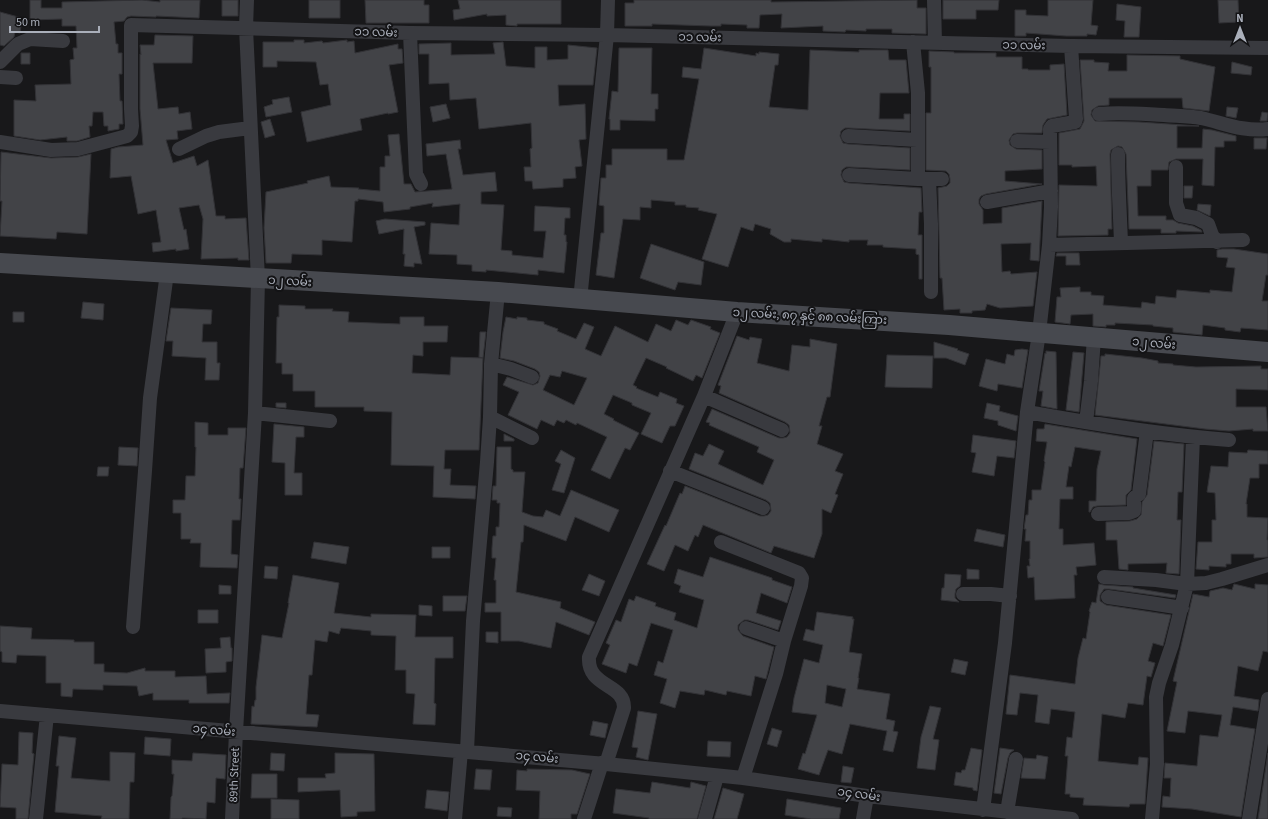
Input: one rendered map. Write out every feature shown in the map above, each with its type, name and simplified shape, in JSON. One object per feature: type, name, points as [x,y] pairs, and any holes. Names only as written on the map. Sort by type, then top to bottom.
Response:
[{"type":"main road","name":"၁၂ လမ်း","points":[[0,263],[498,292],[580,300]]},
{"type":"main road","name":"၁၂ လမ်း, ၈၇ နှင့် ၈၈ လမ်းကြား","points":[[580,300],[737,312],[949,325],[1039,333]]},
{"type":"main road","name":"၁၂ လမ်း","points":[[1039,333],[1268,352]]},
{"type":"street","name":"89th Street","points":[[232,819],[255,413],[258,279],[246,28],[247,0]]},
{"type":"street","points":[[580,300],[607,35],[608,0]]},
{"type":"street","points":[[934,0],[935,43]]},
{"type":"street","name":"၁၁ လမ်း","points":[[0,142],[51,150],[78,149],[127,136],[131,132],[132,126],[131,25],[410,34],[607,35],[1072,46],[1268,48]]},
{"type":"street","points":[[410,34],[416,170],[421,184]]},
{"type":"street","points":[[0,62],[18,44],[30,39],[62,41]]},
{"type":"street","points":[[913,42],[918,93],[917,140],[919,155],[930,179],[931,292]]},
{"type":"street","points":[[995,813],[1006,643],[1027,412],[1039,333],[1049,245],[1051,207],[1050,129],[1052,126],[1075,122],[1076,119],[1072,46]]},
{"type":"street","points":[[0,77],[16,78]]},
{"type":"street","points":[[1099,114],[1133,113],[1186,116],[1201,118],[1229,127],[1268,129]]},
{"type":"street","points":[[179,149],[206,136],[219,132],[250,128]]},
{"type":"street","points":[[848,136],[917,140]]},
{"type":"street","points":[[1018,141],[1050,142]]},
{"type":"street","points":[[1118,154],[1121,243]]},
{"type":"street","points":[[1176,166],[1176,203],[1180,215],[1196,218],[1208,224],[1212,235],[1217,242]]},
{"type":"street","points":[[849,175],[930,179]]},
{"type":"street","points":[[987,202],[1051,191]]},
{"type":"street","points":[[1049,245],[1217,242],[1242,240]]},
{"type":"street","points":[[133,627],[150,398],[167,273]]},
{"type":"street","points":[[455,819],[464,751],[490,417],[491,364],[498,292]]},
{"type":"street","points":[[584,819],[624,708],[624,701],[621,695],[594,676],[588,666],[588,657],[704,396],[737,312]]},
{"type":"street","points":[[1086,422],[1094,337]]},
{"type":"street","points":[[491,364],[511,368],[532,377]]},
{"type":"street","points":[[704,396],[782,430]]},
{"type":"street","points":[[1027,412],[1193,438],[1229,440]]},
{"type":"street","points":[[255,413],[330,421]]},
{"type":"street","points":[[490,417],[532,438]]},
{"type":"street","points":[[1098,514],[1129,513],[1134,511],[1134,498],[1140,494],[1147,431]]},
{"type":"street","points":[[1152,819],[1157,764],[1155,712],[1156,697],[1159,683],[1172,645],[1187,584],[1193,438]]},
{"type":"street","points":[[670,472],[764,508]]},
{"type":"street","points":[[720,542],[799,573],[802,578],[776,674],[743,778]]},
{"type":"street","points":[[1104,577],[1156,580],[1187,584],[1206,583],[1268,565]]},
{"type":"street","points":[[964,594],[992,594],[1010,596]]},
{"type":"street","points":[[1108,597],[1182,608]]},
{"type":"street","points":[[746,628],[784,641]]},
{"type":"street","points":[[1249,819],[1268,700]]},
{"type":"street","name":"၁၄ လမ်း","points":[[0,711],[464,751],[743,778],[995,813],[1072,819]]},
{"type":"street","points":[[36,819],[47,715]]},
{"type":"street","points":[[995,813],[1016,759]]},
{"type":"street","points":[[704,819],[717,776]]},
{"type":"street","points":[[863,819],[867,796]]},
{"type":"building","points":[[30,0],[41,0],[41,8],[62,8],[62,2],[142,0],[160,2],[160,0],[200,0],[199,18],[131,16],[127,17],[124,21],[114,22],[118,53],[122,53],[122,74],[119,74],[123,124],[119,124],[119,129],[108,131],[108,126],[104,126],[103,112],[93,112],[92,126],[89,126],[90,137],[77,141],[67,141],[67,137],[40,140],[14,136],[14,100],[36,101],[35,85],[71,84],[70,60],[74,59],[73,48],[77,48],[76,26],[62,26],[62,19],[30,20]]},
{"type":"building","points":[[222,0],[238,0],[238,16],[222,16]]},
{"type":"building","points":[[309,0],[340,0],[340,18],[309,18]]},
{"type":"building","points":[[365,0],[424,0],[424,5],[429,5],[429,23],[366,23]]},
{"type":"building","points":[[458,0],[561,0],[561,24],[506,25],[506,15],[487,16],[487,14],[454,20],[453,10],[460,9]]},
{"type":"building","points":[[634,0],[771,0],[771,2],[917,0],[917,8],[926,8],[926,34],[892,33],[892,29],[866,29],[866,31],[846,30],[845,32],[823,31],[823,26],[781,28],[782,14],[760,15],[759,28],[747,28],[747,25],[721,24],[721,26],[652,24],[652,26],[625,26],[625,3],[634,3]]},
{"type":"building","points":[[943,0],[999,0],[998,10],[976,10],[976,19],[943,19]]},
{"type":"building","points":[[1048,0],[1093,0],[1091,25],[1098,26],[1096,35],[1087,34],[1087,36],[1066,36],[1026,33],[1026,36],[1015,36],[1015,10],[1026,10],[1026,15],[1048,16]]},
{"type":"building","points":[[1218,0],[1238,0],[1239,22],[1219,23]]},
{"type":"building","points":[[1117,4],[1141,7],[1139,37],[1124,37],[1125,21],[1116,20]]},
{"type":"building","points":[[0,12],[22,18],[20,33],[15,32],[14,37],[4,46],[0,45]]},
{"type":"building","points":[[155,35],[193,36],[192,63],[153,63],[158,109],[178,107],[179,114],[190,112],[192,129],[177,131],[178,139],[166,140],[173,163],[194,156],[197,166],[208,160],[216,216],[225,216],[225,219],[246,218],[249,260],[238,260],[238,258],[201,259],[203,219],[199,205],[179,208],[184,230],[186,229],[189,249],[153,252],[152,243],[161,242],[156,210],[138,214],[131,176],[110,178],[111,149],[143,145],[140,109],[140,45],[154,45]]},
{"type":"building","points":[[294,40],[304,40],[304,43],[322,41],[323,43],[347,40],[347,42],[354,41],[355,53],[398,44],[398,49],[402,49],[403,63],[389,65],[398,112],[360,119],[362,130],[307,142],[301,112],[331,105],[328,84],[320,85],[316,62],[277,61],[277,67],[263,67],[263,42],[294,42]]},
{"type":"building","points":[[503,42],[506,66],[535,68],[535,47],[547,47],[547,60],[568,59],[568,45],[597,48],[593,85],[558,85],[559,106],[585,104],[586,139],[579,140],[582,166],[575,167],[576,178],[563,179],[563,187],[533,189],[532,181],[525,181],[524,167],[531,167],[531,123],[479,129],[476,98],[450,100],[449,83],[429,84],[429,54],[419,54],[419,44],[451,43],[451,55],[495,54],[493,43]]},
{"type":"building","points":[[619,48],[652,48],[651,94],[658,94],[658,109],[655,109],[655,121],[620,120],[620,130],[610,130],[609,119],[612,91],[618,92]]},
{"type":"building","points":[[704,48],[756,56],[756,53],[759,54],[759,52],[779,54],[778,65],[775,65],[769,107],[808,110],[810,50],[859,52],[859,50],[888,50],[889,60],[906,60],[909,93],[880,93],[879,119],[904,119],[904,114],[910,114],[910,131],[845,128],[841,131],[840,136],[843,143],[848,144],[910,148],[910,170],[846,167],[842,170],[841,175],[844,182],[849,183],[921,188],[922,212],[919,212],[918,235],[922,235],[922,279],[919,279],[919,255],[916,254],[916,249],[883,247],[883,245],[867,245],[868,240],[849,240],[849,242],[822,239],[822,242],[791,239],[791,242],[784,242],[770,234],[771,229],[755,224],[753,231],[741,227],[728,267],[702,259],[717,214],[698,210],[699,208],[686,207],[686,205],[675,205],[675,202],[651,200],[651,208],[640,207],[640,220],[623,219],[614,278],[596,275],[601,233],[604,233],[604,206],[599,205],[601,178],[606,178],[606,165],[612,165],[612,149],[667,149],[667,160],[684,160],[699,79],[682,77],[683,67],[701,69]]},
{"type":"building","points":[[929,51],[954,53],[996,53],[996,57],[1022,57],[1022,69],[1028,70],[1050,70],[1050,65],[1064,64],[1067,115],[1047,119],[1043,125],[1042,133],[1017,133],[1013,134],[1009,140],[1010,145],[1016,149],[1042,150],[1042,169],[1005,171],[1005,181],[1042,184],[986,194],[981,196],[979,199],[979,204],[983,210],[983,224],[1002,223],[1002,208],[1042,201],[1039,261],[1030,260],[1031,243],[1001,244],[1002,272],[1010,271],[1011,274],[1037,272],[1033,306],[1000,308],[987,304],[985,310],[972,311],[972,313],[960,313],[960,309],[944,310],[942,278],[940,278],[938,188],[947,186],[950,183],[950,179],[949,174],[946,171],[926,170],[926,113],[931,113],[931,67],[929,67]]},
{"type":"building","points":[[21,53],[30,53],[30,64],[21,64]]},
{"type":"building","points":[[1127,55],[1180,56],[1180,59],[1215,67],[1209,111],[1183,108],[1182,98],[1109,98],[1109,105],[1098,106],[1092,110],[1091,115],[1095,121],[1199,126],[1177,126],[1177,148],[1202,148],[1203,129],[1236,136],[1236,141],[1224,141],[1224,147],[1215,147],[1214,186],[1202,185],[1203,159],[1176,159],[1169,162],[1168,170],[1151,170],[1151,186],[1137,186],[1138,216],[1166,216],[1166,220],[1173,220],[1178,223],[1193,226],[1202,232],[1176,231],[1176,233],[1161,233],[1161,229],[1129,229],[1126,154],[1122,147],[1118,146],[1111,150],[1110,154],[1112,229],[1108,229],[1108,235],[1058,236],[1059,185],[1097,186],[1096,166],[1072,167],[1072,165],[1059,165],[1059,133],[1080,129],[1084,121],[1080,60],[1094,60],[1094,62],[1109,63],[1108,71],[1127,71]]},
{"type":"building","points":[[1232,62],[1252,67],[1251,75],[1231,73]]},
{"type":"building","points":[[289,97],[292,112],[266,117],[264,107],[273,104],[272,100]]},
{"type":"building","points":[[446,104],[450,118],[433,122],[430,107]]},
{"type":"building","points":[[1227,107],[1238,108],[1236,118],[1226,116]]},
{"type":"building","points":[[1262,112],[1268,113],[1267,121],[1260,121]]},
{"type":"building","points":[[270,119],[275,135],[265,138],[261,122]]},
{"type":"building","points":[[399,134],[404,184],[411,184],[415,192],[452,189],[446,154],[427,156],[426,144],[460,140],[461,149],[458,149],[463,175],[495,172],[497,191],[481,192],[481,204],[504,205],[501,250],[512,251],[512,255],[543,258],[546,231],[534,231],[535,206],[570,208],[570,218],[565,218],[564,235],[566,235],[567,242],[564,273],[538,270],[538,275],[486,270],[486,272],[472,271],[472,265],[457,264],[457,255],[429,254],[431,223],[459,225],[460,204],[432,207],[433,203],[410,207],[410,209],[384,212],[383,202],[358,199],[358,201],[355,201],[352,242],[322,240],[322,255],[292,254],[291,263],[266,263],[264,228],[266,192],[308,183],[307,181],[329,176],[331,187],[359,188],[358,189],[380,191],[380,167],[385,167],[385,156],[390,156],[388,135]]},
{"type":"building","points":[[1254,138],[1267,138],[1266,149],[1254,149]]},
{"type":"building","points":[[1,152],[51,158],[78,157],[91,154],[87,234],[57,232],[56,239],[0,236],[2,201],[0,201]]},
{"type":"building","points":[[1184,186],[1193,186],[1192,198],[1184,198]]},
{"type":"building","points":[[1198,204],[1211,205],[1210,216],[1197,210]]},
{"type":"building","points":[[385,219],[425,222],[425,225],[414,227],[422,264],[414,263],[414,267],[404,266],[404,229],[379,234],[376,221]]},
{"type":"building","points":[[651,244],[704,262],[701,285],[678,282],[675,290],[640,278]]},
{"type":"building","points":[[1234,249],[1268,254],[1268,275],[1266,275],[1262,301],[1268,301],[1268,330],[1241,328],[1240,332],[1203,325],[1202,335],[1173,332],[1173,328],[1153,325],[1115,323],[1115,325],[1106,325],[1106,327],[1093,326],[1093,314],[1071,315],[1070,324],[1055,322],[1057,297],[1061,297],[1060,288],[1080,287],[1080,292],[1091,292],[1091,295],[1104,296],[1103,305],[1141,308],[1142,302],[1155,304],[1156,296],[1176,298],[1177,290],[1210,293],[1210,290],[1232,292],[1235,268],[1226,267],[1228,258],[1217,257],[1217,250]]},
{"type":"building","points":[[1057,253],[1079,253],[1080,265],[1066,265],[1066,256],[1056,256]]},
{"type":"building","points":[[83,302],[104,304],[103,320],[81,318]]},
{"type":"building","points":[[279,305],[305,306],[305,309],[333,309],[332,311],[349,312],[348,322],[400,324],[400,317],[424,317],[424,326],[448,326],[447,342],[423,342],[423,356],[413,355],[412,373],[450,375],[451,357],[483,358],[479,450],[445,450],[444,469],[451,469],[450,485],[476,486],[475,499],[433,497],[434,466],[391,465],[392,412],[364,411],[364,407],[315,407],[315,391],[293,391],[293,374],[282,374],[282,363],[276,363],[277,317],[279,317]]},
{"type":"building","points":[[171,308],[212,310],[211,324],[203,324],[202,342],[217,342],[217,363],[220,363],[219,380],[205,380],[206,358],[172,356],[173,341],[166,341]]},
{"type":"building","points":[[13,312],[24,312],[24,322],[13,322]]},
{"type":"building","points":[[506,317],[517,319],[517,317],[544,322],[544,324],[558,329],[557,331],[576,339],[584,323],[594,327],[585,349],[601,356],[615,326],[648,342],[656,324],[671,331],[676,320],[688,325],[691,320],[711,327],[710,329],[720,333],[702,378],[696,375],[693,381],[646,358],[633,385],[637,387],[636,388],[658,397],[660,392],[677,399],[676,403],[684,406],[675,426],[670,426],[662,443],[641,434],[651,413],[613,395],[604,414],[639,433],[630,450],[625,448],[610,479],[591,470],[607,437],[577,423],[576,425],[566,420],[564,423],[557,420],[554,426],[541,420],[537,429],[508,415],[519,392],[503,385],[507,377],[533,385],[538,383],[540,376],[539,372],[535,369],[514,361],[500,358]],"holes":[[[562,371],[587,378],[574,405],[543,390],[550,375],[560,377]]]},
{"type":"building","points":[[480,332],[486,332],[483,358],[479,357]]},
{"type":"building","points":[[737,336],[749,340],[750,337],[762,339],[757,363],[789,371],[792,345],[810,347],[810,339],[837,344],[830,397],[827,397],[819,426],[822,426],[817,444],[843,454],[835,471],[843,474],[835,494],[838,495],[831,513],[822,509],[822,534],[814,558],[774,546],[771,553],[703,525],[698,537],[695,535],[688,551],[675,545],[664,571],[647,564],[665,525],[666,526],[680,493],[682,494],[685,486],[760,516],[768,515],[771,511],[770,503],[766,500],[689,469],[695,453],[703,456],[709,444],[724,451],[718,464],[763,485],[774,460],[757,452],[759,447],[709,425],[710,423],[706,422],[712,409],[779,438],[787,437],[790,433],[789,425],[785,422],[719,393],[721,386],[718,385]]},
{"type":"building","points":[[934,342],[969,354],[965,365],[946,358],[934,358]]},
{"type":"building","points":[[1015,350],[1028,350],[1022,388],[998,384],[997,391],[979,386],[986,359],[1005,364],[1007,354],[1014,356]]},
{"type":"building","points":[[1046,351],[1056,352],[1057,409],[1041,406],[1043,391],[1039,391]]},
{"type":"building","points":[[1073,352],[1084,353],[1079,412],[1066,410]]},
{"type":"building","points":[[1105,354],[1142,358],[1158,361],[1158,363],[1173,365],[1196,367],[1261,366],[1261,369],[1268,369],[1268,390],[1236,389],[1236,407],[1266,407],[1268,431],[1253,431],[1253,429],[1229,431],[1205,429],[1095,415],[1101,356],[1105,356]]},
{"type":"building","points":[[887,355],[933,356],[932,388],[885,387]]},
{"type":"building","points":[[276,403],[286,403],[286,408],[276,407]]},
{"type":"building","points":[[987,403],[1000,406],[999,411],[1018,416],[1016,431],[998,425],[998,421],[984,418]]},
{"type":"building","points":[[195,422],[208,423],[208,435],[228,435],[228,428],[246,428],[243,468],[240,468],[240,520],[232,520],[231,554],[238,555],[237,568],[200,567],[201,543],[190,543],[191,539],[181,539],[181,513],[173,513],[173,500],[185,500],[186,476],[195,476]]},
{"type":"building","points":[[274,424],[304,427],[304,437],[296,437],[294,473],[302,473],[302,495],[285,495],[285,463],[272,462]]},
{"type":"building","points":[[1045,424],[1137,439],[1131,490],[1126,495],[1126,505],[1097,506],[1093,507],[1090,512],[1089,501],[1096,501],[1097,469],[1101,451],[1075,447],[1071,467],[1069,466],[1066,487],[1073,487],[1073,499],[1060,499],[1059,529],[1063,529],[1063,545],[1094,543],[1096,565],[1076,567],[1077,575],[1074,575],[1075,598],[1035,600],[1034,577],[1028,578],[1027,566],[1030,566],[1030,541],[1025,541],[1026,529],[1024,529],[1026,515],[1028,515],[1029,500],[1032,500],[1032,490],[1041,490],[1047,442],[1036,441],[1037,429],[1044,429]]},
{"type":"building","points":[[504,434],[514,439],[514,441],[504,441]]},
{"type":"building","points":[[973,435],[1016,441],[1014,458],[997,456],[994,476],[972,472],[976,453],[971,452]]},
{"type":"building","points":[[1154,441],[1184,444],[1182,492],[1178,492],[1177,520],[1181,520],[1179,574],[1166,573],[1167,563],[1128,564],[1128,570],[1119,569],[1117,540],[1106,540],[1106,522],[1130,521],[1137,519],[1141,515],[1142,502],[1147,495]]},
{"type":"building","points":[[119,447],[138,448],[137,466],[118,465]]},
{"type":"building","points":[[497,447],[511,447],[511,469],[513,472],[525,472],[522,512],[533,516],[543,517],[546,510],[560,516],[571,490],[619,510],[609,532],[575,517],[566,541],[524,525],[516,592],[561,602],[560,608],[595,622],[589,635],[556,622],[551,648],[519,641],[501,641],[501,612],[485,612],[485,603],[496,603],[496,580],[494,580],[496,558],[492,558],[492,548],[493,536],[496,536],[496,527],[499,527],[500,503],[497,503],[497,500],[492,500],[493,486],[496,486]]},
{"type":"building","points":[[561,450],[575,458],[564,493],[552,490],[561,464],[555,461]]},
{"type":"building","points":[[1248,450],[1268,451],[1268,464],[1259,464],[1259,478],[1250,478],[1246,504],[1247,517],[1268,518],[1268,557],[1254,558],[1254,554],[1231,554],[1231,564],[1226,564],[1226,567],[1209,566],[1209,570],[1196,569],[1198,542],[1212,542],[1212,520],[1216,520],[1215,493],[1207,492],[1211,466],[1228,467],[1229,452],[1247,453]]},
{"type":"building","points":[[98,467],[109,467],[108,476],[97,476]]},
{"type":"building","points":[[977,529],[1005,535],[1003,547],[974,541]]},
{"type":"building","points":[[314,542],[349,547],[346,564],[311,558]]},
{"type":"building","points":[[432,547],[450,547],[450,558],[432,558]]},
{"type":"building","points":[[710,557],[772,578],[772,580],[792,587],[787,603],[761,593],[756,613],[781,621],[778,630],[748,620],[744,620],[738,625],[738,630],[743,636],[774,647],[766,679],[755,676],[751,696],[727,691],[726,695],[705,690],[704,695],[680,691],[675,708],[660,703],[667,679],[654,675],[658,661],[663,663],[673,630],[651,623],[637,666],[629,663],[626,673],[602,664],[610,645],[606,643],[616,620],[621,622],[629,599],[634,601],[636,596],[656,603],[655,606],[676,613],[674,620],[697,628],[704,600],[679,592],[681,586],[674,583],[678,569],[703,577]]},
{"type":"building","points":[[265,566],[278,567],[277,579],[264,578]]},
{"type":"building","points":[[967,569],[979,570],[979,579],[967,579]]},
{"type":"building","points":[[589,574],[605,581],[599,596],[582,590]]},
{"type":"building","points":[[945,574],[961,575],[960,586],[956,589],[955,594],[955,598],[959,602],[941,600]]},
{"type":"building","points":[[293,575],[339,583],[334,613],[371,617],[371,614],[416,615],[415,637],[453,637],[453,658],[435,658],[435,725],[413,724],[415,694],[406,693],[406,670],[395,670],[396,636],[371,635],[371,631],[341,628],[339,634],[329,631],[327,642],[315,640],[312,675],[309,675],[306,714],[319,715],[317,727],[251,724],[252,706],[254,707],[256,700],[262,635],[282,638]]},
{"type":"building","points":[[1099,584],[1133,587],[1176,595],[1175,598],[1104,589],[1100,595],[1100,601],[1106,605],[1171,615],[1163,646],[1153,643],[1148,661],[1155,663],[1151,677],[1147,676],[1143,705],[1128,703],[1125,718],[1102,714],[1098,761],[1138,765],[1139,757],[1148,758],[1145,804],[1130,804],[1129,807],[1083,805],[1084,798],[1070,797],[1070,794],[1065,794],[1068,756],[1065,756],[1067,737],[1072,738],[1075,712],[1051,709],[1049,724],[1035,722],[1038,695],[1020,693],[1017,715],[1006,714],[1010,675],[1075,684],[1078,658],[1083,638],[1086,639],[1089,611],[1092,602],[1096,603]]},
{"type":"building","points":[[1234,584],[1255,589],[1255,584],[1268,585],[1268,652],[1263,651],[1258,671],[1238,666],[1234,696],[1259,700],[1258,711],[1233,707],[1230,725],[1255,729],[1241,817],[1192,809],[1162,807],[1163,796],[1170,797],[1171,778],[1164,778],[1165,763],[1197,766],[1200,735],[1218,737],[1222,715],[1188,711],[1185,733],[1167,731],[1177,682],[1173,681],[1193,594],[1209,597],[1210,591],[1223,588],[1232,590]]},
{"type":"building","points":[[219,585],[231,586],[231,594],[219,594]]},
{"type":"building","points":[[443,596],[467,596],[465,611],[443,611]]},
{"type":"building","points":[[419,605],[432,606],[432,616],[419,615]]},
{"type":"building","points":[[198,610],[218,610],[218,623],[198,623]]},
{"type":"building","points":[[817,612],[853,617],[852,619],[854,619],[849,652],[862,654],[857,689],[890,694],[886,719],[895,721],[893,731],[898,732],[893,752],[883,750],[887,731],[850,724],[842,754],[828,750],[819,775],[798,769],[803,753],[805,754],[817,715],[792,712],[804,659],[819,663],[823,645],[803,640],[806,629],[814,631]],"holes":[[[827,685],[846,689],[842,707],[825,703]]]},
{"type":"building","points":[[0,626],[32,628],[31,639],[94,642],[94,664],[104,664],[104,672],[127,673],[145,668],[145,671],[175,671],[175,677],[206,676],[207,694],[230,693],[229,703],[189,703],[189,700],[153,700],[153,693],[139,696],[137,686],[103,685],[103,690],[73,689],[72,697],[61,696],[61,683],[46,683],[46,656],[17,655],[16,663],[2,662],[2,652],[0,651]]},
{"type":"building","points":[[486,632],[498,632],[498,643],[486,642]]},
{"type":"building","points":[[230,637],[232,661],[226,662],[226,672],[206,673],[205,649],[221,648],[220,638]]},
{"type":"building","points":[[954,659],[968,662],[965,675],[951,672]]},
{"type":"building","points":[[930,706],[941,708],[933,739],[939,740],[935,770],[917,768],[921,737]]},
{"type":"building","points":[[638,711],[657,714],[648,760],[636,757],[638,748],[632,747]]},
{"type":"building","points":[[593,721],[608,724],[605,738],[590,735]]},
{"type":"building","points":[[772,728],[782,731],[777,747],[767,744]]},
{"type":"building","points":[[19,732],[33,733],[32,753],[34,754],[28,819],[16,819],[16,808],[0,807],[2,764],[18,765]]},
{"type":"building","points":[[59,736],[76,738],[71,778],[110,781],[110,752],[135,753],[134,782],[130,782],[129,819],[101,819],[102,816],[55,812],[59,766],[56,766]]},
{"type":"building","points":[[145,737],[171,739],[170,756],[144,754]]},
{"type":"building","points":[[708,741],[731,742],[730,757],[707,756]]},
{"type":"building","points":[[971,748],[982,750],[977,791],[973,790],[973,788],[954,785],[956,772],[961,773],[962,770],[965,770]]},
{"type":"building","points":[[1000,748],[1014,750],[1010,753],[1008,758],[1001,794],[994,793]]},
{"type":"building","points":[[193,753],[226,755],[225,779],[216,778],[215,803],[207,802],[206,819],[170,819],[174,774],[172,774],[172,760],[192,761]]},
{"type":"building","points":[[271,753],[285,754],[284,771],[270,770]]},
{"type":"building","points":[[335,753],[374,754],[375,811],[357,812],[357,816],[341,817],[340,790],[298,792],[298,778],[326,778],[325,774],[335,773]]},
{"type":"building","points":[[1268,753],[1268,819],[1258,819]]},
{"type":"building","points":[[1037,755],[1048,757],[1045,779],[1021,778],[1024,758],[1036,759]]},
{"type":"building","points":[[843,766],[854,768],[851,783],[841,782]]},
{"type":"building","points":[[476,769],[492,770],[490,790],[474,789]]},
{"type":"building","points":[[527,769],[572,770],[590,774],[577,814],[571,814],[571,819],[539,819],[540,791],[516,790],[517,770],[527,771]]},
{"type":"building","points":[[252,774],[277,774],[277,798],[251,798]]},
{"type":"building","points":[[652,782],[690,788],[691,782],[706,786],[697,819],[649,819],[613,813],[616,789],[650,793]]},
{"type":"building","points":[[723,788],[744,794],[737,819],[714,819]]},
{"type":"building","points":[[427,790],[449,792],[447,811],[425,808]]},
{"type":"building","points":[[271,799],[299,800],[299,819],[271,819]]},
{"type":"building","points":[[787,799],[841,808],[839,819],[811,819],[785,815]]},
{"type":"building","points":[[498,807],[512,808],[511,817],[497,816]]}]
